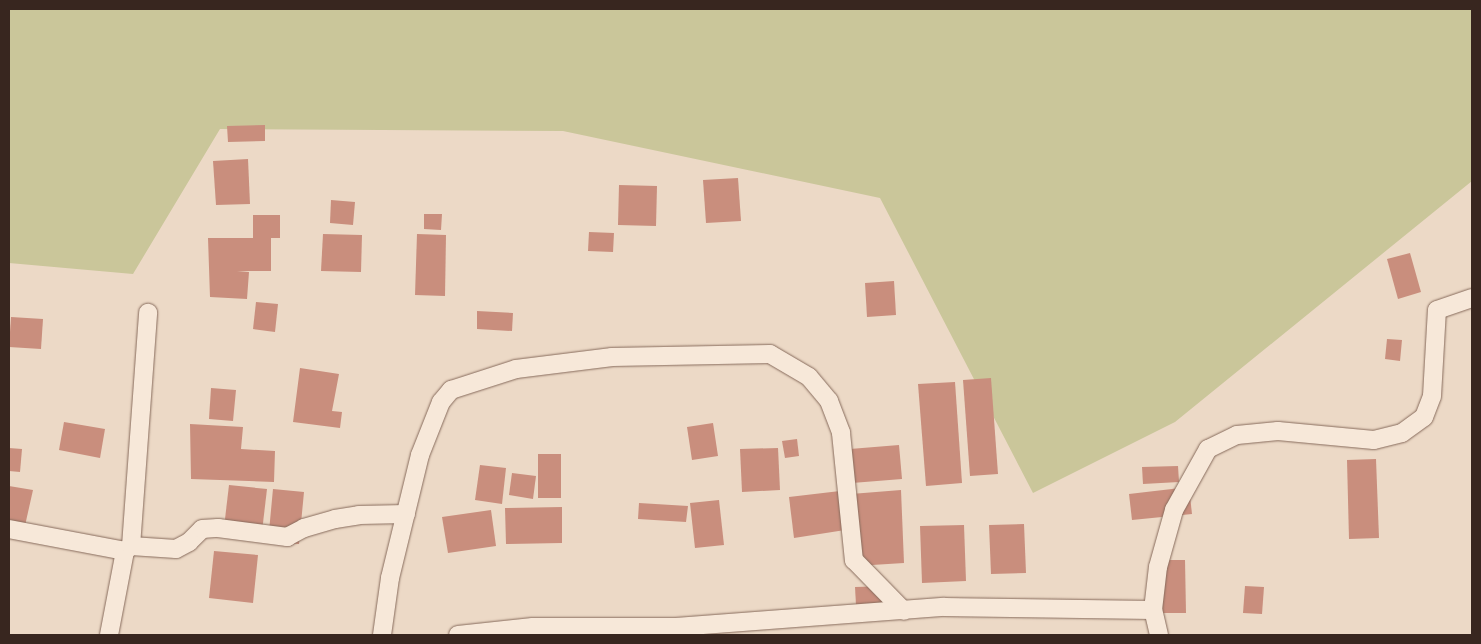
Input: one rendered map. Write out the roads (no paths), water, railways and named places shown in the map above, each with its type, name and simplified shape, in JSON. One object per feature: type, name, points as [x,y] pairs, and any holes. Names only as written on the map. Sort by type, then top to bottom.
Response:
[{"type":"street","points":[[1159,635],[1153,610],[1158,567],[1174,510],[1208,449],[1237,435],[1278,431],[1374,440],[1402,433],[1424,417],[1432,396],[1437,310],[1472,298]]},
{"type":"street","points":[[109,635],[128,548],[148,313]]},
{"type":"street","points":[[382,635],[390,578],[420,455],[441,402],[451,390],[516,369],[612,357],[770,354],[809,377],[830,402],[841,433],[854,560],[904,611]]},
{"type":"street","points":[[9,529],[128,548],[176,549],[189,542],[202,529],[218,528],[287,537],[304,528],[335,519],[359,515],[406,514]]},
{"type":"street","points":[[458,635],[533,627],[676,627],[944,607],[1153,610]]}]
